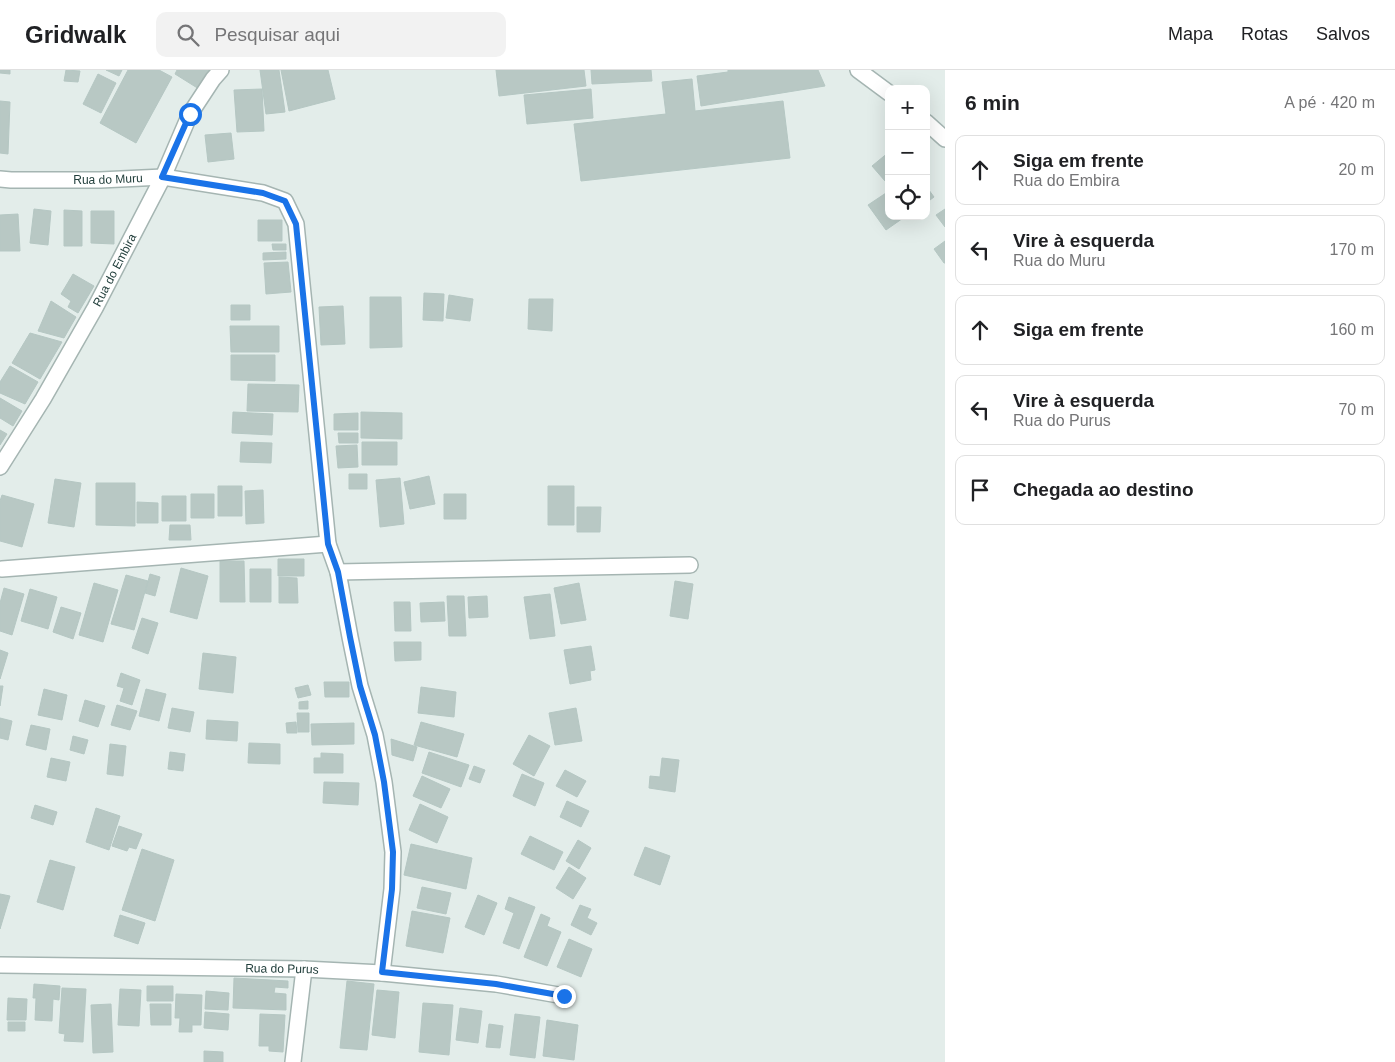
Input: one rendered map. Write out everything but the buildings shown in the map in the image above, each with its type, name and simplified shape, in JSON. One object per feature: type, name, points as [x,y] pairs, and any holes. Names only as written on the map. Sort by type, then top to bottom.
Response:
[{"type":"street","name":"Rua do Embira","points":[[0,467],[43,399],[94,308],[162,177],[190,114],[221,70]]},
{"type":"street","points":[[858,70],[885,90]]},
{"type":"street","points":[[930,126],[945,139]]},
{"type":"street","name":"Rua do Muru","points":[[0,179],[100,180],[162,177],[263,193],[285,201],[296,224],[328,544],[338,572],[358,678],[375,735],[384,782],[393,852],[392,889],[382,972]]},
{"type":"street","points":[[2,569],[328,544]]},
{"type":"street","points":[[338,572],[690,565]]},
{"type":"street","name":"Rua do Purus","points":[[0,965],[304,969],[382,972],[496,984],[564,996]]},
{"type":"street","points":[[293,1062],[304,969]]},
{"type":"route","points":[[190,114],[162,177],[263,193],[285,201],[296,224],[328,544],[338,572],[360,686],[375,735],[384,782],[393,852],[392,889],[382,972],[496,984],[564,996]]}]
